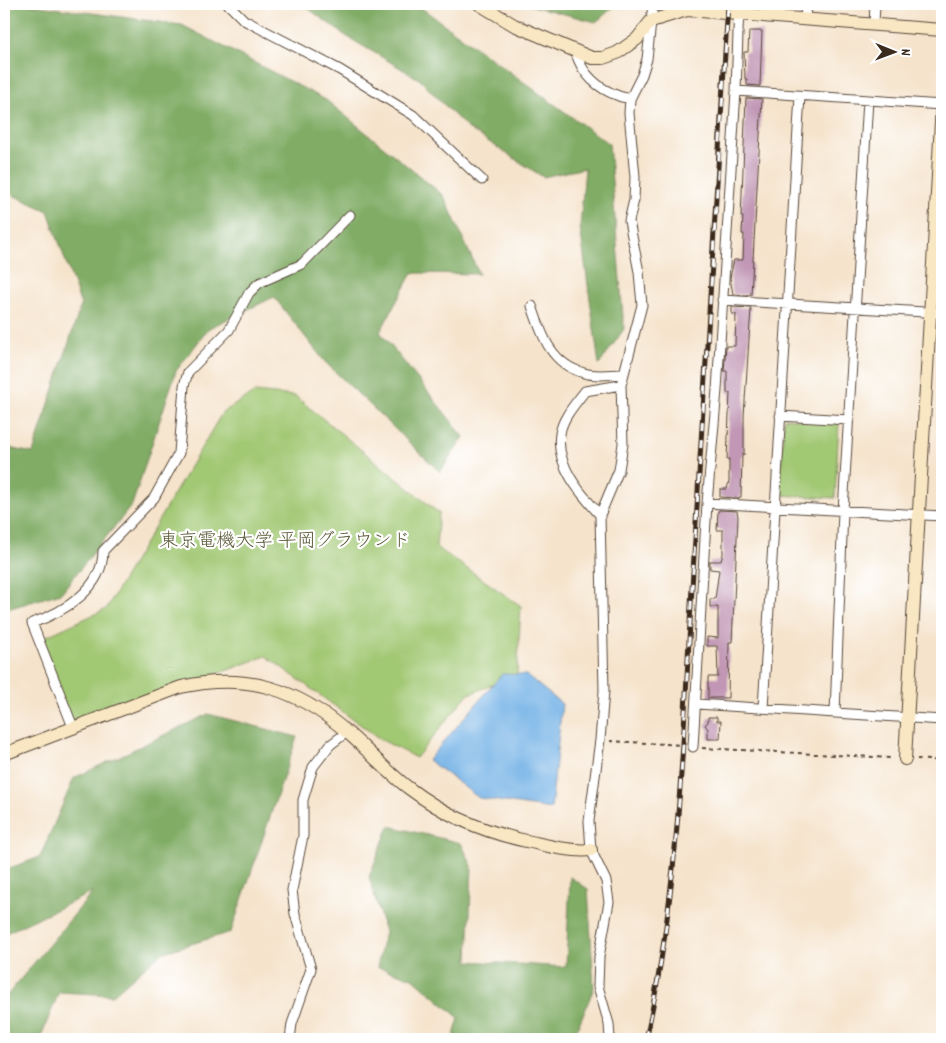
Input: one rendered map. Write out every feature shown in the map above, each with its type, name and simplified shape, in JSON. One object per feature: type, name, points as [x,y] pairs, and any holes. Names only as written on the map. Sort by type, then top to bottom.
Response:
[{"type":"street","points":[[228,4],[244,20],[340,70],[413,115],[482,180]]},
{"type":"street","points":[[479,4],[514,25],[576,53],[592,58],[603,58],[617,53],[637,39],[651,21],[687,10],[739,9],[805,18],[942,30]]},
{"type":"street","points":[[610,1039],[609,1024],[598,986],[599,957],[609,902],[606,882],[591,850],[589,821],[600,740],[604,691],[600,515],[619,470],[624,444],[621,385],[642,305],[639,272],[629,221],[634,192],[629,113],[630,99],[642,75],[647,59],[653,4]]},
{"type":"street","points":[[805,18],[806,4]]},
{"type":"street","points":[[874,24],[875,4]]},
{"type":"street","points":[[694,747],[698,704],[707,503],[736,91],[739,9]]},
{"type":"street","points":[[576,53],[580,67],[592,81],[620,97],[630,99]]},
{"type":"street","points":[[736,91],[942,105],[936,312],[918,515],[905,759]]},
{"type":"street","points":[[763,708],[800,96]]},
{"type":"street","points":[[836,713],[844,511],[868,100]]},
{"type":"street","points":[[73,727],[32,623],[48,617],[85,592],[98,576],[103,563],[103,551],[154,498],[179,453],[184,386],[188,372],[228,330],[249,293],[259,283],[302,264],[350,215]]},
{"type":"street","points":[[722,300],[936,312]]},
{"type":"street","points":[[532,306],[543,340],[564,365],[585,374],[623,374]]},
{"type":"street","points":[[600,515],[578,491],[568,471],[560,451],[560,433],[571,409],[585,391],[621,385]]},
{"type":"street","points":[[780,416],[849,420]]},
{"type":"street","points":[[707,503],[942,516]]},
{"type":"street","points":[[4,754],[181,688],[225,681],[261,685],[288,692],[314,707],[347,732],[409,789],[441,810],[466,823],[510,838],[550,846],[591,850]]},
{"type":"street","points":[[698,704],[942,720]]},
{"type":"street","points":[[290,1039],[292,1024],[311,970],[295,914],[292,890],[304,836],[303,800],[314,767],[330,745],[347,732]]},
{"type":"path","points":[[600,740],[942,761]]},
{"type":"green space","points":[[6,4],[24,4],[182,25],[326,100],[444,196],[479,274],[412,273],[380,332],[464,437],[440,472],[325,362],[274,297],[209,328],[176,371],[132,505],[61,593],[4,610],[4,447],[33,453],[81,305],[48,211],[4,191],[4,9]]},
{"type":"green space","points":[[302,4],[416,4],[609,144],[624,329],[599,365],[580,227],[585,168],[543,177],[466,127],[419,79],[346,36]]},
{"type":"green space","points":[[525,4],[617,4],[596,22]]},
{"type":"green space","name":"東京電機大学 平岡グラウンド","points":[[255,392],[295,396],[439,513],[436,547],[521,606],[517,675],[467,695],[416,758],[380,739],[266,656],[73,727],[38,640],[106,609],[222,413]]},
{"type":"green space","points":[[784,418],[839,423],[835,498],[779,495]]},
{"type":"green space","points":[[208,714],[297,737],[231,932],[161,953],[113,995],[59,992],[40,1039],[4,1039],[4,999],[93,892],[4,934],[4,870],[40,857],[74,778]]},
{"type":"green space","points":[[389,826],[461,843],[472,866],[468,961],[566,967],[570,877],[588,889],[594,988],[573,1039],[453,1039],[459,1018],[413,978],[377,967],[385,932],[369,877]]},
{"type":"water","points":[[502,674],[526,675],[562,704],[551,809],[479,798],[428,760]]},
{"type":"building","points":[[749,31],[762,31],[760,86],[747,85],[747,79],[745,79],[744,52],[748,52]]},
{"type":"building","points":[[746,98],[762,99],[751,295],[733,294],[730,278],[734,260],[743,260],[744,234],[742,234],[743,217],[741,217]]},
{"type":"building","points":[[732,307],[751,308],[741,497],[737,498],[720,497],[720,489],[727,489],[729,481],[729,459],[727,459],[730,393],[727,393],[727,371],[724,371],[726,346],[735,346],[736,314],[732,314]]},
{"type":"building","points":[[718,511],[737,511],[738,517],[732,642],[729,642],[728,698],[708,698],[708,677],[718,677],[717,646],[707,646],[707,637],[718,638],[718,607],[710,607],[710,599],[715,599],[719,570],[710,569],[710,561],[721,561],[723,554],[723,530],[717,530]]},
{"type":"building","points":[[708,717],[717,717],[717,721],[721,721],[720,739],[708,739],[708,729],[705,725],[708,722]]},
{"type":"railway","points":[[646,1039],[666,928],[678,815],[728,4]]}]
